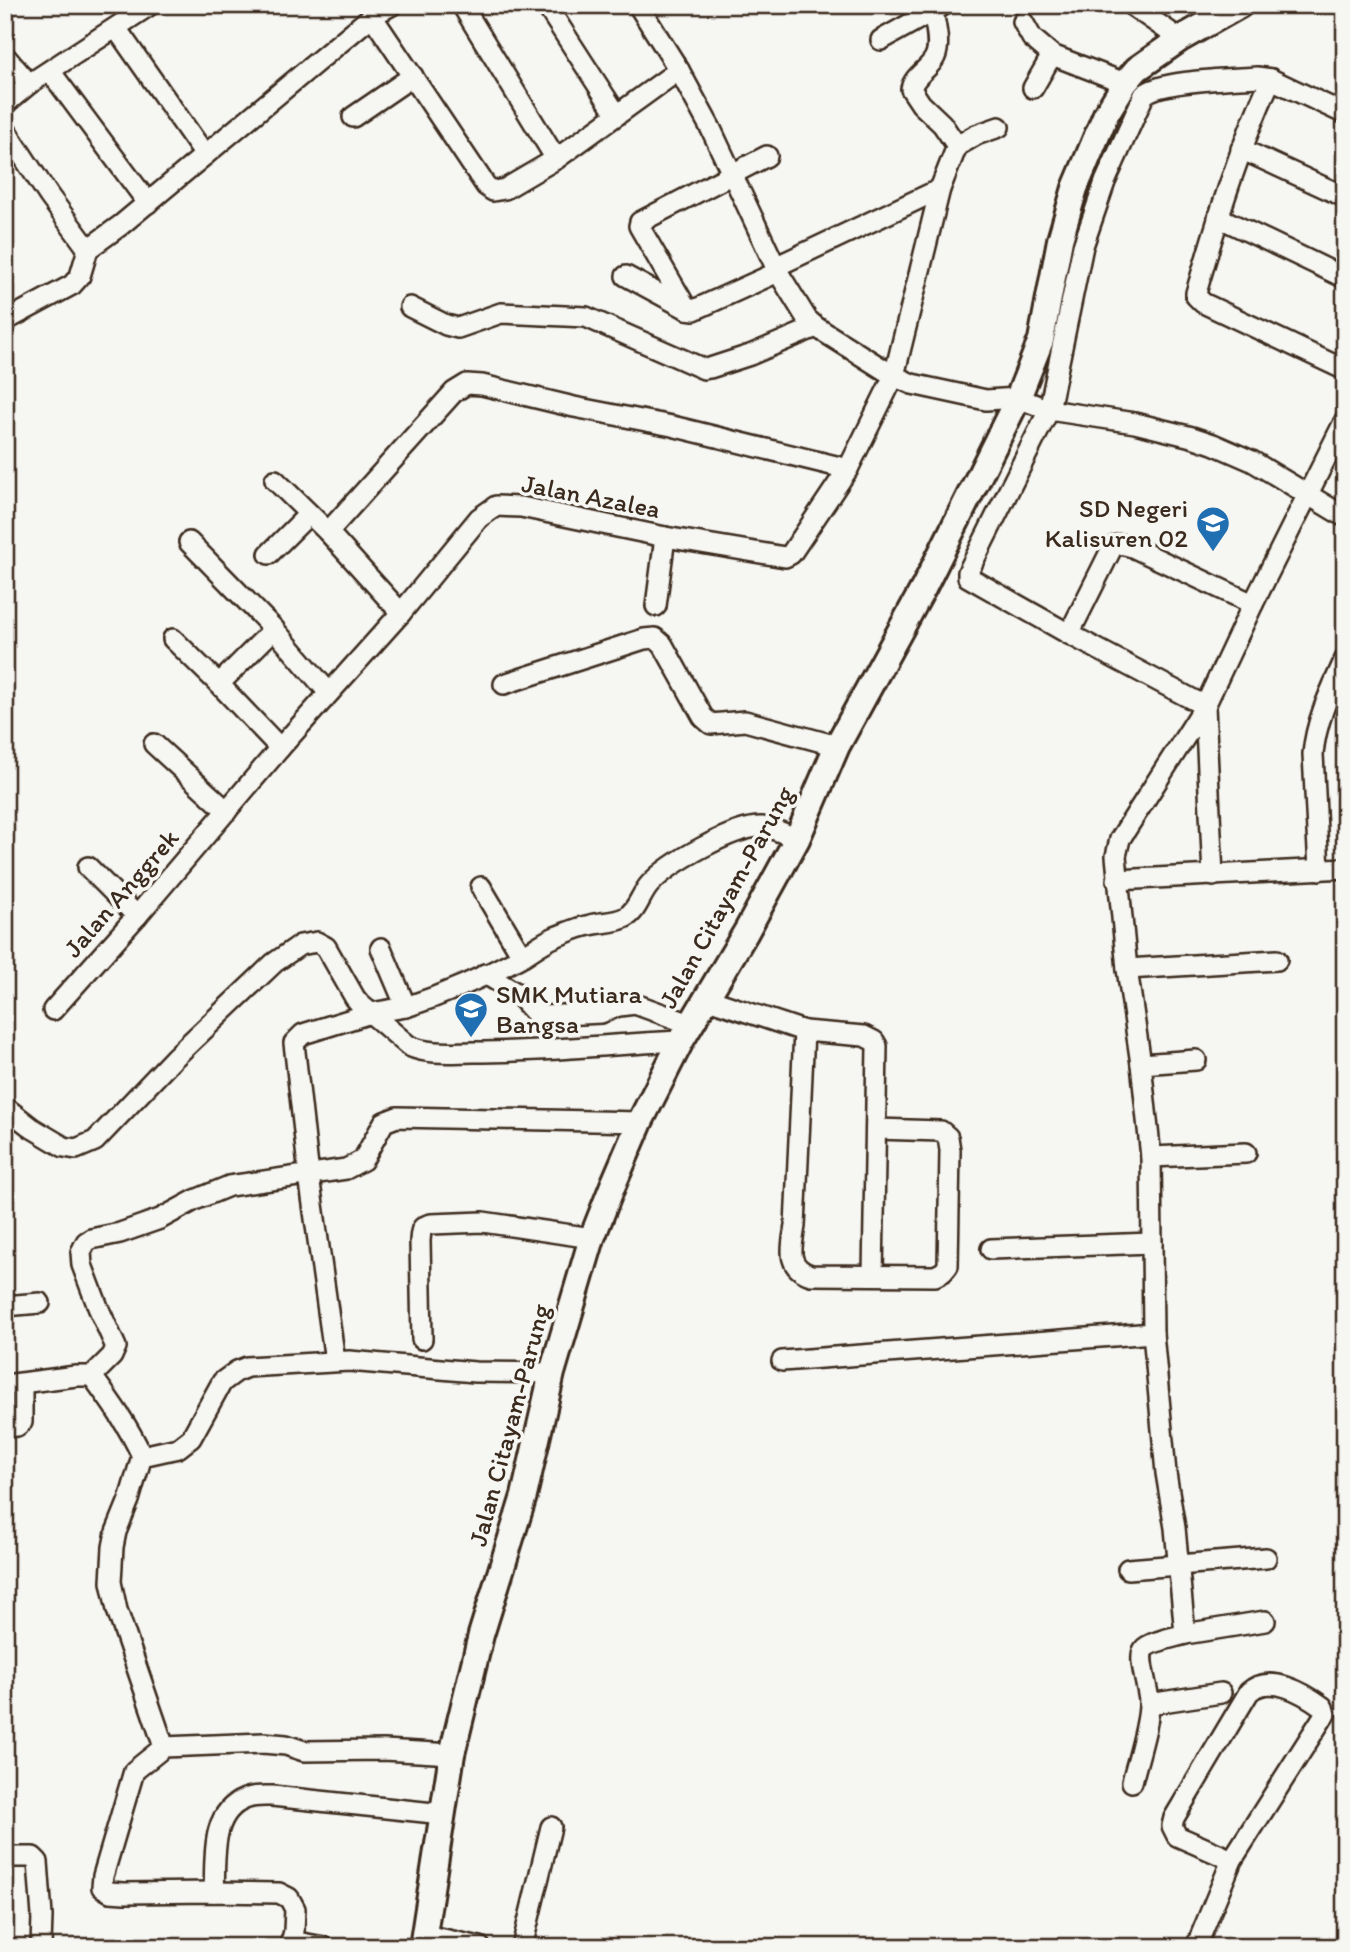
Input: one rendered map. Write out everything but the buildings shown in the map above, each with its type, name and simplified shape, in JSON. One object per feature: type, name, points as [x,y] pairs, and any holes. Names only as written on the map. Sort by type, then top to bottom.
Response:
[{"type":"main road","name":"Jalan Citayam-Parung","points":[[423,1941],[452,1754],[481,1635],[524,1496],[552,1373],[592,1238],[640,1122],[685,1032],[746,932],[797,839],[837,746],[925,587],[1018,398],[1041,340],[1060,240],[1075,188],[1106,114],[1137,69],[1181,39],[1240,5]]},
{"type":"street","points":[[5,104],[29,84],[150,5]]},
{"type":"street","points":[[5,321],[72,285],[79,276],[88,248],[148,203],[372,16],[392,5]]},
{"type":"street","points":[[463,5],[556,159]]},
{"type":"street","points":[[546,5],[617,115]]},
{"type":"street","points":[[638,5],[711,128],[777,270],[807,319],[816,327],[894,376],[912,384],[986,400],[1018,398],[1049,410],[1135,423],[1192,437],[1252,461],[1345,517]]},
{"type":"street","points":[[1131,5],[1181,39]]},
{"type":"street","points":[[881,40],[939,8]]},
{"type":"street","points":[[939,8],[935,56],[913,82],[911,89],[921,104],[942,124],[957,146],[976,135],[999,127]]},
{"type":"street","points":[[372,16],[486,186],[495,192],[556,159],[679,70]]},
{"type":"street","points":[[1023,22],[1032,38],[1052,55],[1125,83]]},
{"type":"street","points":[[116,28],[205,155]]},
{"type":"street","points":[[1033,88],[1052,55]]},
{"type":"street","points":[[5,56],[29,84]]},
{"type":"street","points":[[50,71],[148,203]]},
{"type":"street","points":[[353,117],[414,76]]},
{"type":"street","points":[[1205,706],[967,576],[1049,410],[1083,246],[1105,183],[1148,90],[1167,85],[1257,77],[1271,79],[1345,114]]},
{"type":"street","points":[[1271,79],[1241,149],[1196,293],[1199,300],[1345,370]]},
{"type":"street","points":[[5,129],[49,196],[88,248]]},
{"type":"street","name":"Jalan Azalea","points":[[227,811],[401,613],[479,518],[496,506],[539,509],[665,537],[788,556],[848,468],[894,376],[940,188],[957,146]]},
{"type":"street","points":[[1241,149],[1345,197]]},
{"type":"street","points":[[687,309],[639,226],[640,222],[767,156]]},
{"type":"street","points":[[626,276],[687,309],[694,310],[940,188]]},
{"type":"street","points":[[1218,217],[1345,278]]},
{"type":"street","points":[[410,307],[458,328],[500,313],[586,317],[704,369],[750,355],[816,327]]},
{"type":"street","points":[[328,532],[454,392],[467,384],[672,426],[848,468]]},
{"type":"street","points":[[1185,1634],[1153,1333],[1151,1157],[1127,970],[1116,856],[1120,839],[1205,706],[1345,420]]},
{"type":"street","points":[[275,480],[328,532],[401,613]]},
{"type":"street","points":[[269,554],[309,514]]},
{"type":"street","points":[[656,606],[665,537]]},
{"type":"street","points":[[189,542],[274,629],[329,692]]},
{"type":"street","points":[[1069,634],[1110,552],[1117,544],[1132,547],[1253,604]]},
{"type":"street","points":[[219,684],[274,629]]},
{"type":"street","points":[[504,684],[644,639],[655,638],[663,645],[703,717],[711,724],[745,721],[837,746]]},
{"type":"street","points":[[173,639],[280,748]]},
{"type":"street","points":[[1319,870],[1314,740],[1322,709],[1345,659]]},
{"type":"street","points":[[1205,706],[1213,876]]},
{"type":"street","points":[[154,744],[227,811]]},
{"type":"street","name":"Jalan Anggrek","points":[[53,1010],[227,811]]},
{"type":"street","points":[[335,1361],[309,1176],[295,1043],[303,1034],[371,1013],[406,1007],[443,994],[522,956],[552,938],[586,925],[624,919],[633,912],[641,895],[669,867],[727,834],[761,827],[771,828],[797,839]]},
{"type":"street","points":[[88,867],[137,916]]},
{"type":"street","points":[[1117,880],[1345,868]]},
{"type":"street","points":[[481,887],[522,956]]},
{"type":"street","points":[[5,1107],[32,1128],[64,1147],[76,1149],[95,1141],[174,1058],[274,963],[306,943],[317,942],[326,947],[355,998],[418,1050],[525,1052],[685,1032]]},
{"type":"street","points":[[381,948],[406,1007]]},
{"type":"street","points":[[1127,970],[1277,960]]},
{"type":"street","points":[[485,974],[518,994],[536,1014],[543,1016],[601,1013],[619,1006],[635,1004],[685,1032]]},
{"type":"street","points":[[705,998],[804,1031],[864,1036],[874,1041],[877,1054],[873,1275]]},
{"type":"street","points":[[804,1031],[793,1244],[794,1263],[803,1273],[935,1276],[945,1270],[949,1260],[950,1141],[941,1130],[876,1129]]},
{"type":"street","points":[[1141,1064],[1196,1060]]},
{"type":"street","points":[[5,1427],[17,1426],[22,1422],[14,1384],[92,1376],[112,1356],[116,1347],[82,1265],[81,1252],[91,1238],[120,1233],[160,1219],[229,1186],[346,1169],[362,1160],[384,1122],[397,1117],[640,1122]]},
{"type":"street","points":[[1151,1157],[1246,1153]]},
{"type":"street","points":[[422,1339],[420,1241],[423,1226],[483,1222],[592,1238]]},
{"type":"street","points":[[991,1249],[1152,1243]]},
{"type":"street","points":[[5,1306],[40,1303]]},
{"type":"street","points":[[782,1361],[1153,1333]]},
{"type":"street","points":[[142,1456],[178,1448],[191,1438],[222,1382],[247,1367],[335,1361],[475,1372],[552,1373]]},
{"type":"street","points":[[92,1376],[121,1416],[142,1456],[116,1532],[111,1582],[117,1610],[164,1746]]},
{"type":"street","points":[[1128,1569],[1266,1558]]},
{"type":"street","points":[[1132,1782],[1149,1703],[1142,1659],[1145,1647],[1185,1634],[1265,1622]]},
{"type":"street","points":[[1196,1947],[1232,1860],[1320,1722],[1325,1710],[1307,1695],[1266,1683],[1254,1687],[1172,1822],[1177,1836],[1232,1860]]},
{"type":"street","points":[[1149,1703],[1221,1693]]},
{"type":"street","points":[[324,1947],[291,1944],[295,1909],[286,1896],[279,1893],[106,1891],[102,1887],[103,1876],[134,1771],[164,1746],[263,1743],[286,1745],[304,1751],[384,1750],[452,1754]]},
{"type":"street","points":[[214,1892],[220,1824],[229,1809],[246,1798],[272,1796],[443,1814]]},
{"type":"street","points":[[522,1947],[551,1826]]},
{"type":"street","points":[[5,1857],[33,1857],[38,1862],[41,1947]]},
{"type":"street","points":[[423,1941],[480,1947]]},
{"type":"place","name":"SD Negeri Kalisuren 02","points":[[1213,553]]},
{"type":"place","name":"SMK Mutiara Bangsa","points":[[471,1039]]}]
